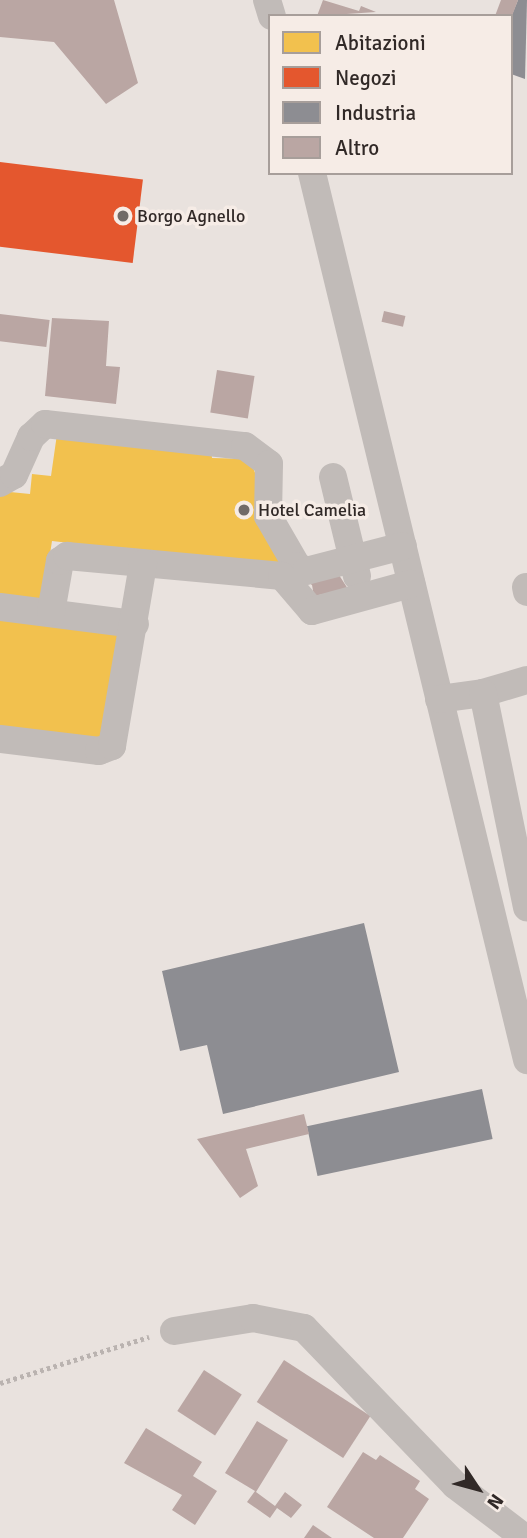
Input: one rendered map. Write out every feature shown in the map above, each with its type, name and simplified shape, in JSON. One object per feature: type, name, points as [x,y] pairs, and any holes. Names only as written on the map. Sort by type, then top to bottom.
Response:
[{"type":"street","points":[[312,175],[527,1060]]},
{"type":"street","points":[[0,483],[14,475],[31,437],[45,424],[245,446],[269,464],[268,516],[297,566],[306,571],[403,546]]},
{"type":"street","points":[[333,477],[361,597]]},
{"type":"street","points":[[51,612],[60,561],[67,556],[282,576],[312,611],[411,584]]},
{"type":"street","points":[[0,739],[99,751],[113,746],[143,564]]},
{"type":"street","points":[[0,607],[135,624]]},
{"type":"street","points":[[439,699],[483,693],[527,680]]},
{"type":"street","points":[[483,693],[521,844],[527,908]]},
{"type":"street","points":[[476,855],[521,844]]},
{"type":"street","points":[[174,1331],[253,1318],[304,1328],[455,1485],[525,1538]]},
{"type":"path","points":[[0,1383],[174,1331]]},
{"type":"building: Abitazioni","points":[[57,434],[211,448],[212,458],[250,459],[289,568],[52,541],[43,600],[0,595],[0,491],[30,494],[32,474],[51,476]]},
{"type":"building: Abitazioni","points":[[0,618],[124,633],[111,739],[0,726]]},
{"type":"building: Negozi","points":[[0,162],[143,180],[133,263],[0,247]]},
{"type":"building: Industria","points":[[518,0],[527,0],[525,79],[513,75],[512,14]]},
{"type":"building: Industria","points":[[364,923],[399,1072],[223,1114],[207,1045],[180,1051],[162,971]]},
{"type":"building: Industria","points":[[482,1089],[493,1139],[318,1176],[307,1126]]},
{"type":"building: Altro","points":[[0,0],[114,0],[138,83],[106,104],[54,42],[0,37]]},
{"type":"building: Altro","points":[[323,0],[359,11],[361,6],[376,12],[346,14],[318,14]]},
{"type":"building: Altro","points":[[501,0],[518,0],[513,14],[496,14]]},
{"type":"building: Altro","points":[[384,311],[405,316],[403,327],[382,322]]},
{"type":"building: Altro","points":[[0,314],[50,320],[46,347],[0,341]]},
{"type":"building: Altro","points":[[52,318],[109,321],[106,366],[120,367],[116,404],[45,396]]},
{"type":"building: Altro","points":[[217,370],[255,376],[248,418],[210,412]]},
{"type":"building: Altro","points":[[288,570],[339,575],[348,589],[314,596],[312,585]]},
{"type":"building: Altro","points":[[304,1114],[309,1134],[246,1149],[258,1186],[240,1198],[197,1139]]},
{"type":"building: Altro","points":[[284,1360],[370,1416],[343,1458],[257,1402]]},
{"type":"building: Altro","points":[[204,1370],[242,1395],[215,1436],[177,1411]]},
{"type":"building: Altro","points":[[257,1421],[288,1440],[256,1492],[275,1506],[285,1492],[302,1505],[291,1518],[277,1508],[270,1518],[247,1502],[255,1491],[225,1473]]},
{"type":"building: Altro","points":[[146,1428],[202,1462],[193,1476],[217,1491],[195,1525],[172,1510],[182,1495],[124,1463]]},
{"type":"building: Altro","points":[[363,1452],[376,1460],[380,1455],[420,1481],[415,1489],[429,1499],[403,1538],[374,1538],[327,1507]]},
{"type":"building: Altro","points":[[313,1525],[332,1538],[304,1538]]},
{"type":"place","name":"Borgo Agnello","points":[[123,216]]},
{"type":"place","name":"Hotel Camelia","points":[[244,510]]}]
